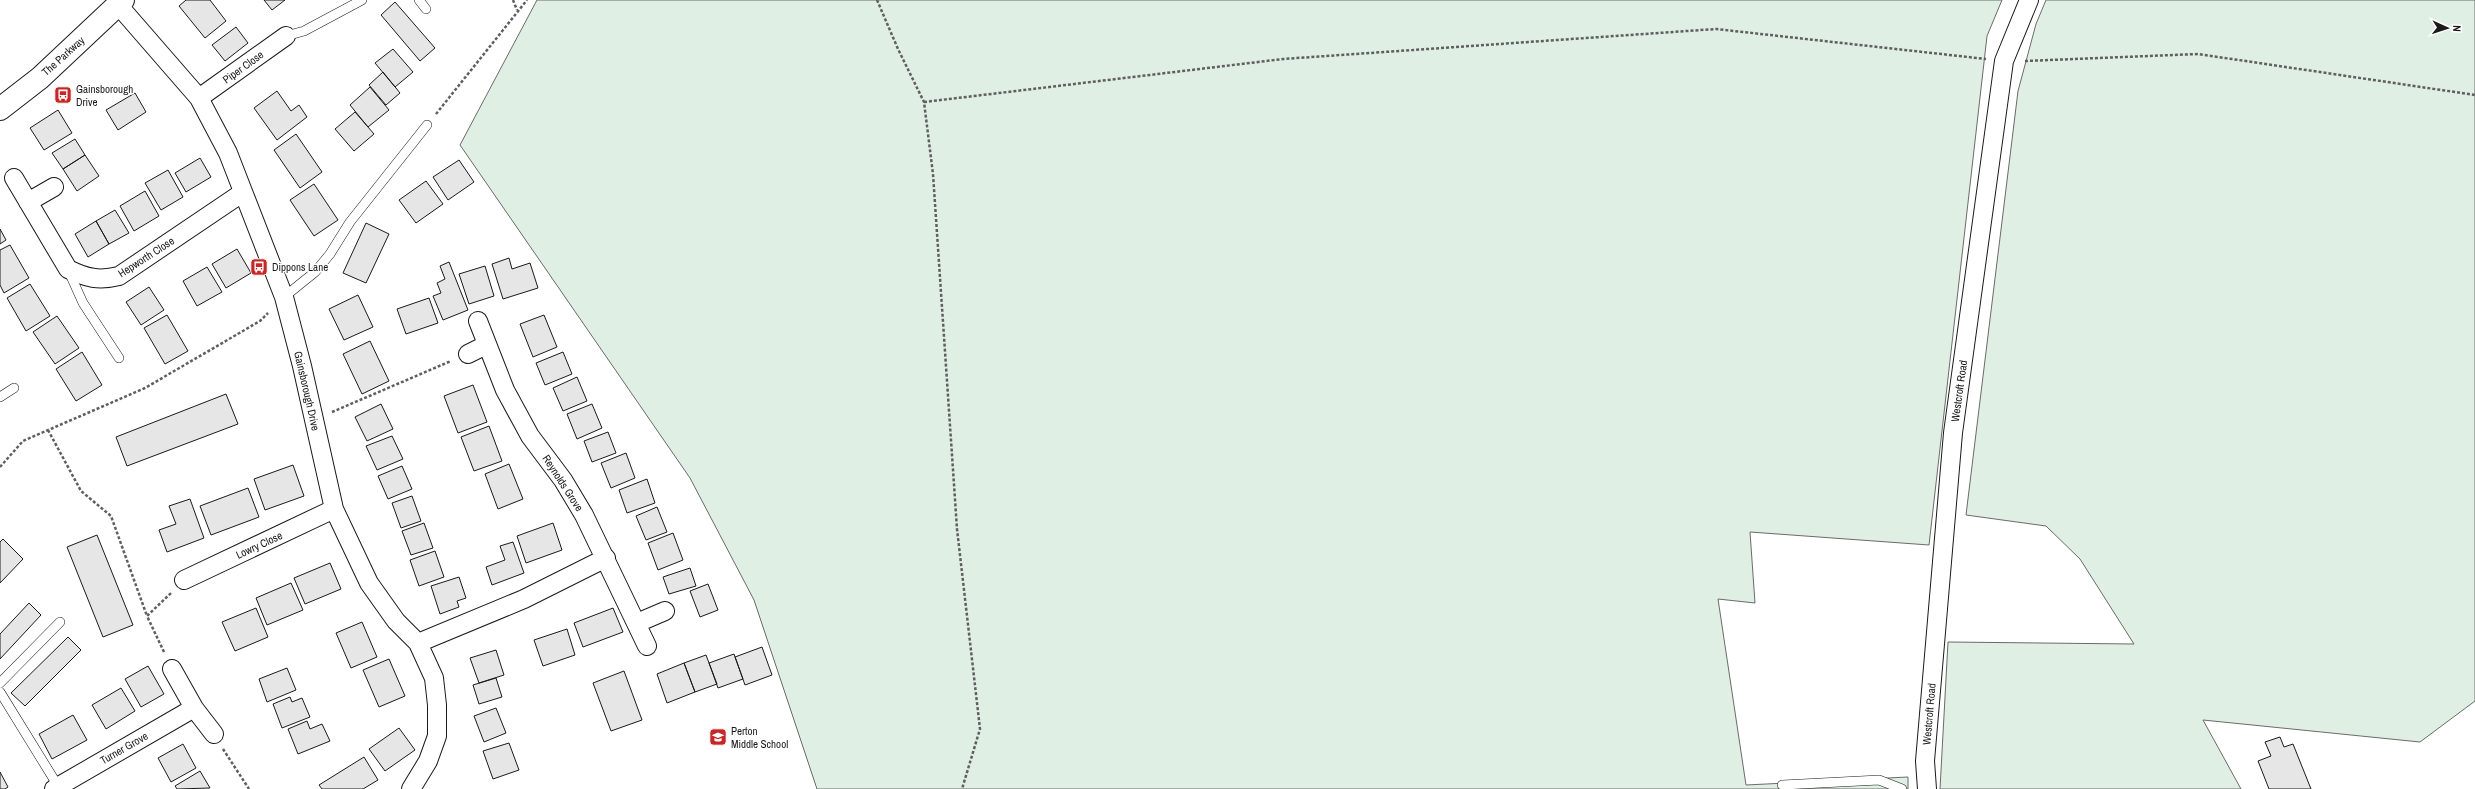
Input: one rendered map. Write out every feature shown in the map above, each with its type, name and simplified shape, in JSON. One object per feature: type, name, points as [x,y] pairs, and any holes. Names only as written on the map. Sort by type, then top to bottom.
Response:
[{"type":"street","name":"Westcroft Road","points":[[1927,789],[1925,761],[1953,433],[2004,62],[2029,0]]},
{"type":"street","name":"Gainsborough Drive","points":[[121,3],[200,98],[228,153],[242,193],[284,297],[334,509],[369,583],[396,621],[418,643],[434,678],[437,705],[437,736],[428,761],[411,789]]},
{"type":"street","name":"The Parkway","points":[[0,109],[40,78],[121,3]]},
{"type":"street","name":"Piper Close","points":[[200,98],[286,36]]},
{"type":"street","points":[[14,178],[68,268]]},
{"type":"street","points":[[28,202],[54,187]]},
{"type":"street","name":"Hepworth Close","points":[[68,268],[82,276],[103,280],[119,276],[242,193]]},
{"type":"street","name":"Reynolds Grove","points":[[478,321],[505,390],[530,436],[563,480],[606,558],[647,646]]},
{"type":"street","points":[[468,354],[486,344]]},
{"type":"street","name":"Lowry Close","points":[[184,580],[334,509]]},
{"type":"street","points":[[418,643],[524,599],[606,558]]},
{"type":"street","points":[[637,623],[665,611]]},
{"type":"street","points":[[172,669],[194,708],[214,734]]},
{"type":"street","name":"Turner Grove","points":[[56,788],[194,708]]},
{"type":"lane","points":[[286,36],[304,31],[362,0]]},
{"type":"lane","points":[[419,0],[426,9]]},
{"type":"lane","points":[[284,297],[315,272],[330,254],[350,222],[427,125]]},
{"type":"lane","points":[[68,268],[83,303],[119,358]]},
{"type":"lane","points":[[0,397],[14,388]]},
{"type":"lane","points":[[0,683],[60,622]]},
{"type":"lane","points":[[0,692],[56,788]]},
{"type":"lane","points":[[1782,785],[1879,780],[1902,789]]},
{"type":"path","points":[[513,0],[518,10]]},
{"type":"path","points":[[427,125],[527,0]]},
{"type":"path","points":[[877,0],[898,49],[924,102],[933,174],[957,529],[980,730],[962,789]]},
{"type":"path","points":[[924,102],[1283,59],[1716,29],[2004,62],[2198,54],[2475,95]]},
{"type":"path","points":[[0,467],[23,441],[146,388],[260,321],[284,297]]},
{"type":"path","points":[[314,420],[468,354]]},
{"type":"path","points":[[48,430],[81,491],[111,516],[147,616],[172,669]]},
{"type":"path","points":[[147,616],[184,580]]},
{"type":"path","points":[[214,734],[249,789]]},
{"type":"green space","points":[[537,0],[2002,0],[1987,36],[1929,545],[1750,532],[1755,603],[1718,599],[1746,785],[1908,777],[1908,789],[817,789],[754,600],[690,478],[460,145]]},
{"type":"green space","points":[[2046,0],[2475,0],[2475,701],[2420,742],[2203,720],[2241,789],[1940,789],[1948,642],[2134,644],[2080,559],[2046,526],[1966,515],[2018,91],[2036,24]]},
{"type":"building","points":[[186,0],[210,0],[226,21],[205,38],[179,6]]},
{"type":"building","points":[[264,0],[285,0],[272,10]]},
{"type":"building","points":[[395,2],[435,48],[420,61],[381,15]]},
{"type":"building","points":[[236,27],[248,43],[225,61],[212,45]]},
{"type":"building","points":[[393,49],[413,72],[395,87],[375,63]]},
{"type":"building","points":[[383,72],[400,93],[386,105],[369,85]]},
{"type":"building","points":[[370,87],[389,110],[368,127],[350,105]]},
{"type":"building","points":[[277,91],[291,111],[299,105],[307,117],[277,140],[254,108]]},
{"type":"building","points":[[135,93],[146,112],[118,130],[106,110]]},
{"type":"building","points":[[58,110],[72,133],[44,150],[30,128]]},
{"type":"building","points":[[355,112],[374,134],[354,151],[335,129]]},
{"type":"building","points":[[296,134],[322,172],[300,188],[274,150]]},
{"type":"building","points":[[75,139],[85,155],[63,169],[52,153]]},
{"type":"building","points":[[85,155],[99,176],[77,191],[63,169]]},
{"type":"building","points":[[200,158],[211,177],[186,192],[175,173]]},
{"type":"building","points":[[459,160],[474,182],[448,200],[433,177]]},
{"type":"building","points":[[168,170],[183,197],[161,210],[145,183]]},
{"type":"building","points":[[426,181],[443,204],[416,223],[399,200]]},
{"type":"building","points":[[314,184],[338,220],[314,236],[290,200]]},
{"type":"building","points":[[145,191],[159,216],[134,231],[120,206]]},
{"type":"building","points":[[115,210],[129,233],[109,244],[96,221]]},
{"type":"building","points":[[96,221],[109,244],[88,257],[75,234]]},
{"type":"building","points":[[366,223],[389,234],[366,283],[343,273]]},
{"type":"building","points":[[0,229],[6,240],[0,244]]},
{"type":"building","points":[[10,245],[29,278],[4,293],[0,285],[0,250]]},
{"type":"building","points":[[237,249],[251,273],[226,288],[212,264]]},
{"type":"building","points":[[509,258],[512,269],[530,263],[538,288],[503,299],[492,264]]},
{"type":"building","points":[[449,262],[468,310],[443,320],[433,296],[441,293],[437,283],[445,279],[440,266]]},
{"type":"building","points":[[485,266],[494,296],[469,304],[459,274]]},
{"type":"building","points":[[207,267],[222,292],[197,306],[183,281]]},
{"type":"building","points":[[30,284],[50,316],[26,331],[7,298]]},
{"type":"building","points":[[149,287],[164,310],[141,325],[126,302]]},
{"type":"building","points":[[358,295],[373,327],[344,340],[329,309]]},
{"type":"building","points":[[429,298],[438,323],[406,334],[397,309]]},
{"type":"building","points":[[167,315],[188,351],[165,364],[144,328]]},
{"type":"building","points":[[544,315],[557,347],[533,357],[520,324]]},
{"type":"building","points":[[57,316],[79,348],[55,364],[33,332]]},
{"type":"building","points":[[370,341],[389,381],[362,394],[343,354]]},
{"type":"building","points":[[82,352],[102,385],[76,401],[56,369]]},
{"type":"building","points":[[563,352],[572,374],[545,385],[536,363]]},
{"type":"building","points":[[577,377],[587,401],[563,411],[553,388]]},
{"type":"building","points":[[473,385],[487,422],[458,433],[444,396]]},
{"type":"building","points":[[226,394],[238,424],[127,466],[116,437]]},
{"type":"building","points":[[381,404],[393,429],[367,441],[355,417]]},
{"type":"building","points":[[592,404],[602,428],[577,439],[567,414]]},
{"type":"building","points":[[489,426],[502,461],[474,471],[461,437]]},
{"type":"building","points":[[608,432],[616,453],[592,462],[584,441]]},
{"type":"building","points":[[392,436],[403,459],[377,470],[366,446]]},
{"type":"building","points":[[626,453],[635,478],[611,488],[601,463]]},
{"type":"building","points":[[509,464],[523,499],[498,509],[485,474]]},
{"type":"building","points":[[293,465],[304,496],[265,510],[254,479]]},
{"type":"building","points":[[402,466],[412,489],[388,499],[378,476]]},
{"type":"building","points":[[647,479],[655,503],[627,513],[619,490]]},
{"type":"building","points":[[248,488],[259,517],[211,535],[200,506]]},
{"type":"building","points":[[412,496],[421,521],[401,528],[392,503]]},
{"type":"building","points":[[190,499],[204,538],[167,552],[159,530],[176,524],[169,506]]},
{"type":"building","points":[[657,507],[667,532],[646,540],[636,516]]},
{"type":"building","points":[[424,523],[433,548],[411,555],[402,531]]},
{"type":"building","points":[[553,523],[562,550],[526,563],[517,536]]},
{"type":"building","points":[[673,533],[683,560],[658,570],[648,543]]},
{"type":"building","points":[[97,535],[133,625],[103,637],[67,547]]},
{"type":"building","points":[[3,539],[23,559],[0,583],[0,542]]},
{"type":"building","points":[[513,542],[524,573],[492,585],[486,567],[505,560],[500,546]]},
{"type":"building","points":[[435,551],[444,577],[419,586],[410,560]]},
{"type":"building","points":[[330,563],[341,589],[305,604],[294,578]]},
{"type":"building","points":[[690,568],[696,586],[669,594],[663,577]]},
{"type":"building","points":[[459,577],[466,598],[457,601],[459,607],[440,614],[431,586]]},
{"type":"building","points":[[291,583],[303,610],[267,625],[256,598]]},
{"type":"building","points":[[708,584],[718,610],[700,617],[690,591]]},
{"type":"building","points":[[29,603],[41,615],[0,659],[0,634]]},
{"type":"building","points":[[256,608],[268,637],[235,651],[222,622]]},
{"type":"building","points":[[613,608],[623,632],[583,647],[574,623]]},
{"type":"building","points":[[362,622],[377,657],[351,668],[336,633]]},
{"type":"building","points":[[567,629],[575,655],[543,666],[534,640]]},
{"type":"building","points":[[68,637],[81,650],[25,706],[11,693]]},
{"type":"building","points":[[762,647],[772,675],[745,685],[735,657]]},
{"type":"building","points":[[496,650],[504,675],[479,683],[470,658]]},
{"type":"building","points":[[734,654],[743,679],[718,688],[709,663]]},
{"type":"building","points":[[706,655],[717,684],[695,692],[684,663]]},
{"type":"building","points":[[389,659],[405,696],[379,707],[363,670]]},
{"type":"building","points":[[684,663],[695,692],[667,703],[657,674]]},
{"type":"building","points":[[148,666],[164,694],[141,707],[125,679]]},
{"type":"building","points":[[287,668],[296,690],[267,702],[259,679]]},
{"type":"building","points":[[624,671],[642,720],[611,731],[593,683]]},
{"type":"building","points":[[496,678],[502,697],[479,704],[473,685]]},
{"type":"building","points":[[121,688],[135,711],[106,729],[92,705]]},
{"type":"building","points":[[290,697],[292,702],[302,698],[310,717],[282,728],[273,704]]},
{"type":"building","points":[[496,708],[506,733],[484,742],[474,716]]},
{"type":"building","points":[[73,715],[87,740],[52,759],[39,734]]},
{"type":"building","points":[[307,721],[310,729],[322,724],[330,741],[298,754],[288,729]]},
{"type":"building","points":[[399,728],[415,750],[385,771],[369,749]]},
{"type":"building","points":[[2280,737],[2284,747],[2293,744],[2311,789],[2269,789],[2258,761],[2271,756],[2265,742]]},
{"type":"building","points":[[509,743],[519,770],[493,779],[483,751]]},
{"type":"building","points":[[183,744],[196,768],[171,782],[158,758]]},
{"type":"building","points":[[364,757],[378,780],[363,789],[322,789],[319,785]]},
{"type":"building","points":[[200,771],[210,788],[177,789],[175,786]]},
{"type":"building","points":[[0,772],[8,787],[5,789],[0,789]]},
{"type":"place","name":"Gainsborough Drive","points":[[63,95]]},
{"type":"place","name":"Dippons Lane","points":[[259,267]]},
{"type":"place","name":"Perton Middle School","points":[[718,737]]}]
